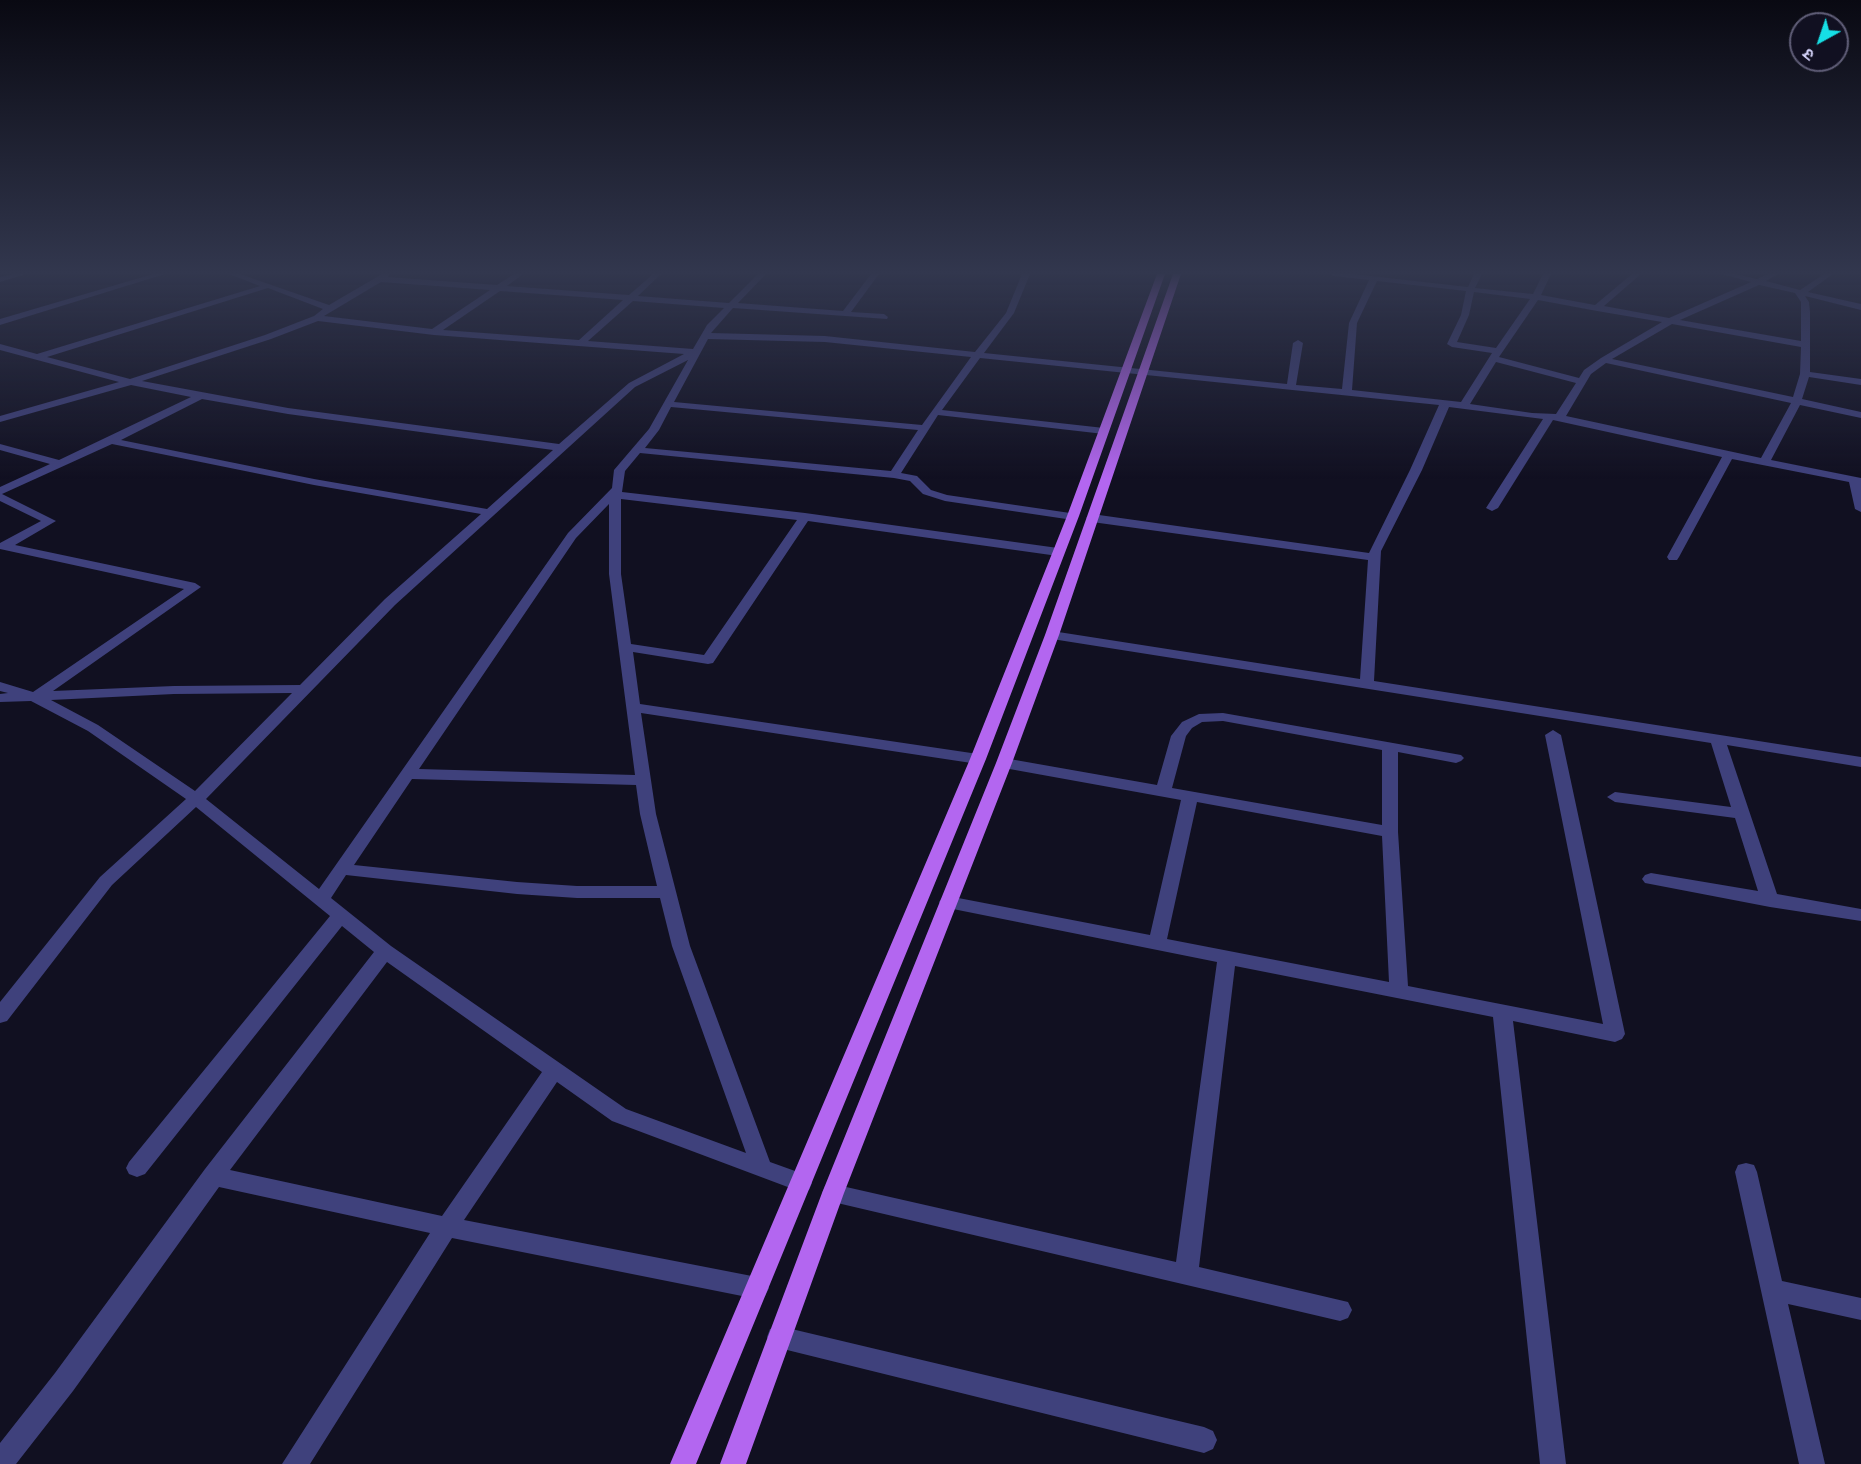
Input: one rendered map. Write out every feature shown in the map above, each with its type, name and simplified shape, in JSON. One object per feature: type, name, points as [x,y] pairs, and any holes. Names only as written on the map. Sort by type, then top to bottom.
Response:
[{"type":"main road","points":[[733,1464],[833,1193],[1004,763],[1052,635],[1092,518],[1142,342]]},
{"type":"main road","points":[[683,1464],[978,759],[1104,431],[1147,342]]},
{"type":"street","points":[[38,357],[85,342]]},
{"type":"street","points":[[0,420],[130,382],[252,342]]},
{"type":"street","points":[[572,342],[696,352]]},
{"type":"street","points":[[701,342],[654,430],[620,470],[614,511],[615,574],[648,814],[667,892],[681,946],[762,1169]]},
{"type":"street","points":[[861,342],[1347,392],[1554,417],[1858,481],[1861,509]]},
{"type":"street","points":[[894,476],[935,412],[987,342]]},
{"type":"street","points":[[1291,387],[1298,342]]},
{"type":"street","points":[[1347,392],[1351,342]]},
{"type":"street","points":[[1453,342],[1452,344],[1496,354],[1582,382]]},
{"type":"street","points":[[1464,406],[1504,342]]},
{"type":"street","points":[[1492,508],[1587,372],[1634,342]]},
{"type":"street","points":[[1765,462],[1796,403],[1805,374],[1807,345],[1793,342]]},
{"type":"street","points":[[0,347],[130,382],[201,396],[288,411],[562,448]]},
{"type":"street","points":[[0,1016],[106,881],[196,799],[390,602],[487,512],[632,385],[696,352]]},
{"type":"street","points":[[1604,360],[1796,403],[1861,415]]},
{"type":"street","points":[[1805,374],[1861,382]]},
{"type":"street","points":[[0,491],[111,441],[201,396]]},
{"type":"street","points":[[1367,684],[1375,551],[1416,470],[1445,403]]},
{"type":"street","points":[[669,404],[925,428]]},
{"type":"street","points":[[935,412],[1104,431]]},
{"type":"street","points":[[111,441],[314,482],[487,512]]},
{"type":"street","points":[[0,447],[61,464]]},
{"type":"street","points":[[637,450],[908,476],[918,481],[927,492],[945,498],[1072,516]]},
{"type":"street","points":[[1673,557],[1730,455]]},
{"type":"street","points":[[617,492],[1058,552]]},
{"type":"street","points":[[321,899],[572,536],[617,492]]},
{"type":"street","points":[[0,497],[50,521],[4,546],[195,587],[35,697]]},
{"type":"street","points":[[625,647],[708,660],[805,517]]},
{"type":"street","points":[[1092,518],[1374,557]]},
{"type":"street","points":[[1052,635],[1861,762]]},
{"type":"street","points":[[0,686],[35,697],[93,728],[196,799],[385,951],[619,1115],[801,1183]]},
{"type":"street","points":[[0,698],[174,690],[304,689]]},
{"type":"street","points":[[633,707],[978,759]]},
{"type":"street","points":[[1163,792],[1179,736],[1187,725],[1199,718],[1223,717],[1456,758]]},
{"type":"street","points":[[948,902],[1616,1034],[1553,735]]},
{"type":"street","points":[[1718,739],[1770,901]]},
{"type":"street","points":[[1390,746],[1390,832],[1399,992]]},
{"type":"street","points":[[1004,763],[1390,832]]},
{"type":"street","points":[[409,774],[643,780]]},
{"type":"street","points":[[1157,944],[1190,796]]},
{"type":"street","points":[[1615,797],[1742,814]]},
{"type":"street","points":[[341,869],[517,888],[577,892],[667,892]]},
{"type":"street","points":[[1652,879],[1861,915]]},
{"type":"street","points":[[137,1168],[341,915]]},
{"type":"street","points":[[0,1464],[64,1382],[213,1176],[385,951]]},
{"type":"street","points":[[1186,1275],[1227,958]]},
{"type":"street","points":[[1502,1012],[1553,1464]]},
{"type":"street","points":[[295,1464],[447,1227],[555,1069]]},
{"type":"street","points":[[1746,1173],[1812,1464]]},
{"type":"street","points":[[213,1176],[447,1227],[757,1288]]},
{"type":"street","points":[[833,1193],[1340,1310]]},
{"type":"street","points":[[1772,1290],[1861,1309]]},
{"type":"street","points":[[779,1337],[1204,1440]]}]
